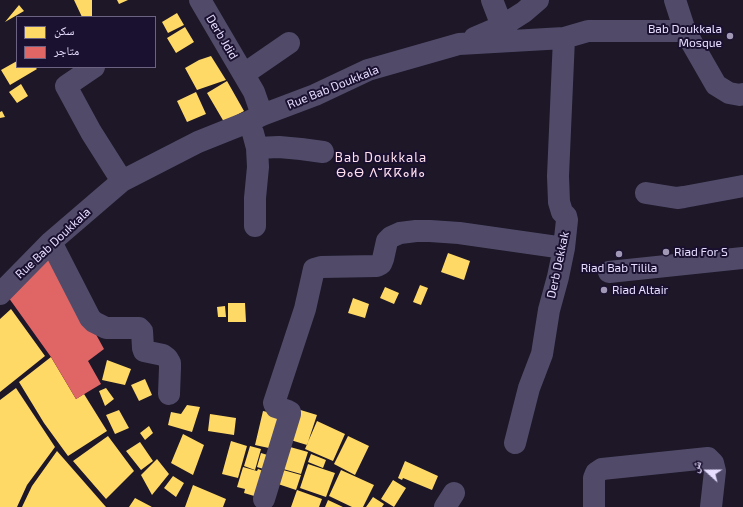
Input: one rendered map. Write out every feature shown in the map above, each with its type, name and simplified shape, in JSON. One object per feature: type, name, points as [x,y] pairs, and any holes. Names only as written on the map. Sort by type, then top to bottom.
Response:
[{"type":"street","name":"Derb Jdid","points":[[200,0],[254,92],[255,118],[253,133],[257,148],[258,167],[255,226]]},
{"type":"street","points":[[492,0],[502,26]]},
{"type":"street","points":[[459,44],[502,26],[524,12],[538,0]]},
{"type":"street","points":[[675,0],[685,32],[716,85],[729,93],[740,95],[743,94]]},
{"type":"street","name":"Rue Bab Doukkala","points":[[0,294],[51,242],[122,181],[198,142],[315,95],[368,70],[459,44],[564,38],[588,31],[685,32]]},
{"type":"street","name":"Derb Dekkak","points":[[515,443],[529,388],[542,354],[549,310],[564,248],[567,220],[566,216],[562,212],[559,202],[558,176],[564,38]]},
{"type":"street","name":"Derb Jdid","points":[[244,74],[289,42]]},
{"type":"street","points":[[93,68],[66,86],[91,132],[122,181]]},
{"type":"street","points":[[257,148],[279,147],[323,152]]},
{"type":"street","points":[[646,193],[677,198],[743,186]]},
{"type":"street","points":[[264,499],[290,414],[290,412],[276,406],[274,403],[305,309],[314,269],[321,267],[377,266],[381,264],[387,241],[391,237],[400,233],[416,231],[459,233],[564,248]]},
{"type":"street","points":[[51,242],[90,318],[94,322],[106,328],[139,328],[142,330],[144,351],[163,355],[167,358],[170,363],[169,394]]},
{"type":"street","points":[[609,272],[743,258]]},
{"type":"street","points":[[594,507],[594,478],[602,469],[708,458],[713,463],[715,471],[711,507]]},
{"type":"building: سكن","points":[[74,0],[92,0],[92,16],[82,16]]},
{"type":"building: سكن","points":[[117,0],[128,0],[119,4]]},
{"type":"building: سكن","points":[[19,5],[24,11],[5,22]]},
{"type":"building: سكن","points":[[177,13],[184,25],[168,33],[162,22]]},
{"type":"building: سكن","points":[[185,27],[194,42],[176,53],[167,38]]},
{"type":"building: سكن","points":[[211,56],[226,80],[197,90],[185,68],[199,60]]},
{"type":"building: سكن","points":[[16,62],[16,68],[37,69],[10,85],[1,70]]},
{"type":"building: سكن","points":[[227,81],[244,111],[224,122],[207,93]]},
{"type":"building: سكن","points":[[21,84],[28,96],[17,103],[9,92]]},
{"type":"building: سكن","points":[[196,92],[206,114],[187,122],[177,101]]},
{"type":"building: سكن","points":[[2,111],[5,117],[0,118],[0,112]]},
{"type":"building: سكن","points":[[448,253],[470,261],[464,280],[441,272]]},
{"type":"building: سكن","points":[[420,285],[428,288],[421,305],[413,302]]},
{"type":"building: سكن","points":[[385,287],[399,293],[394,304],[380,298]]},
{"type":"building: سكن","points":[[353,298],[369,304],[365,318],[348,313]]},
{"type":"building: سكن","points":[[228,303],[245,303],[246,322],[228,322]]},
{"type":"building: سكن","points":[[225,306],[226,317],[218,317],[217,307]]},
{"type":"building: سكن","points":[[11,309],[45,356],[0,392],[0,319]]},
{"type":"building: سكن","points":[[51,357],[76,399],[84,394],[107,431],[68,456],[44,423],[19,382]]},
{"type":"building: سكن","points":[[107,360],[131,369],[125,385],[102,380]]},
{"type":"building: سكن","points":[[145,379],[152,395],[139,401],[131,385]]},
{"type":"building: سكن","points":[[16,388],[55,447],[27,485],[17,507],[0,507],[0,400]]},
{"type":"building: سكن","points":[[106,388],[114,399],[105,406],[99,391]]},
{"type":"building: سكن","points":[[187,405],[200,407],[192,432],[168,425],[171,412],[181,414]]},
{"type":"building: سكن","points":[[294,408],[317,415],[307,445],[284,438]]},
{"type":"building: سكن","points":[[119,410],[129,428],[115,434],[106,415]]},
{"type":"building: سكن","points":[[263,411],[286,416],[278,450],[255,445]]},
{"type":"building: سكن","points":[[210,414],[236,418],[234,435],[208,431]]},
{"type":"building: سكن","points":[[317,421],[345,434],[333,461],[305,449]]},
{"type":"building: سكن","points":[[149,426],[153,433],[145,440],[140,433]]},
{"type":"building: سكن","points":[[183,434],[204,445],[193,475],[171,463]]},
{"type":"building: سكن","points":[[108,436],[134,471],[106,499],[73,461]]},
{"type":"building: سكن","points":[[348,436],[369,446],[355,475],[334,464]]},
{"type":"building: سكن","points":[[231,441],[247,446],[238,478],[222,474]]},
{"type":"building: سكن","points":[[140,442],[153,461],[141,470],[126,451]]},
{"type":"building: سكن","points":[[283,445],[308,452],[301,474],[276,467]]},
{"type":"building: سكن","points":[[250,446],[261,449],[255,470],[244,466]]},
{"type":"building: سكن","points":[[57,451],[106,507],[22,507],[32,486]]},
{"type":"building: سكن","points":[[261,453],[274,457],[270,471],[257,467]]},
{"type":"building: سكن","points":[[311,454],[326,460],[323,468],[308,462]]},
{"type":"building: سكن","points":[[157,459],[169,474],[152,495],[141,475]]},
{"type":"building: سكن","points":[[405,461],[438,476],[432,490],[403,478],[402,480],[398,478]]},
{"type":"building: سكن","points":[[308,464],[335,473],[326,497],[300,488]]},
{"type":"building: سكن","points":[[243,467],[257,471],[258,469],[269,473],[261,498],[244,493],[245,489],[237,487]]},
{"type":"building: سكن","points":[[276,468],[301,475],[296,490],[272,482]]},
{"type":"building: سكن","points":[[341,470],[374,485],[363,507],[352,507],[329,496]]},
{"type":"building: سكن","points":[[173,476],[184,483],[176,497],[164,488]]},
{"type":"building: سكن","points":[[393,480],[406,488],[394,507],[381,499]]},
{"type":"building: سكن","points":[[193,485],[226,499],[223,507],[185,507]]},
{"type":"building: سكن","points":[[297,490],[322,499],[319,507],[291,507]]},
{"type":"building: سكن","points":[[373,497],[384,504],[382,507],[366,507]]},
{"type":"building: سكن","points":[[135,498],[152,507],[129,507]]},
{"type":"building: سكن","points":[[328,500],[343,507],[325,507]]},
{"type":"building: متاجر","points":[[52,254],[104,349],[88,361],[101,384],[76,399],[51,357],[6,294]]},
{"type":"place","name":"Bab Doukkala Mosque","points":[[730,36]]},
{"type":"place","name":"Riad For S","points":[[666,252]]},
{"type":"place","name":"Riad Bab Tilila","points":[[619,254]]},
{"type":"place","name":"Riad Altair","points":[[604,290]]},
{"type":"district","name":"Bab Doukkala ⴱⴰⴱ ⴷⵯⴽⴽⴰⵍⴰ","points":[[381,166]]}]
